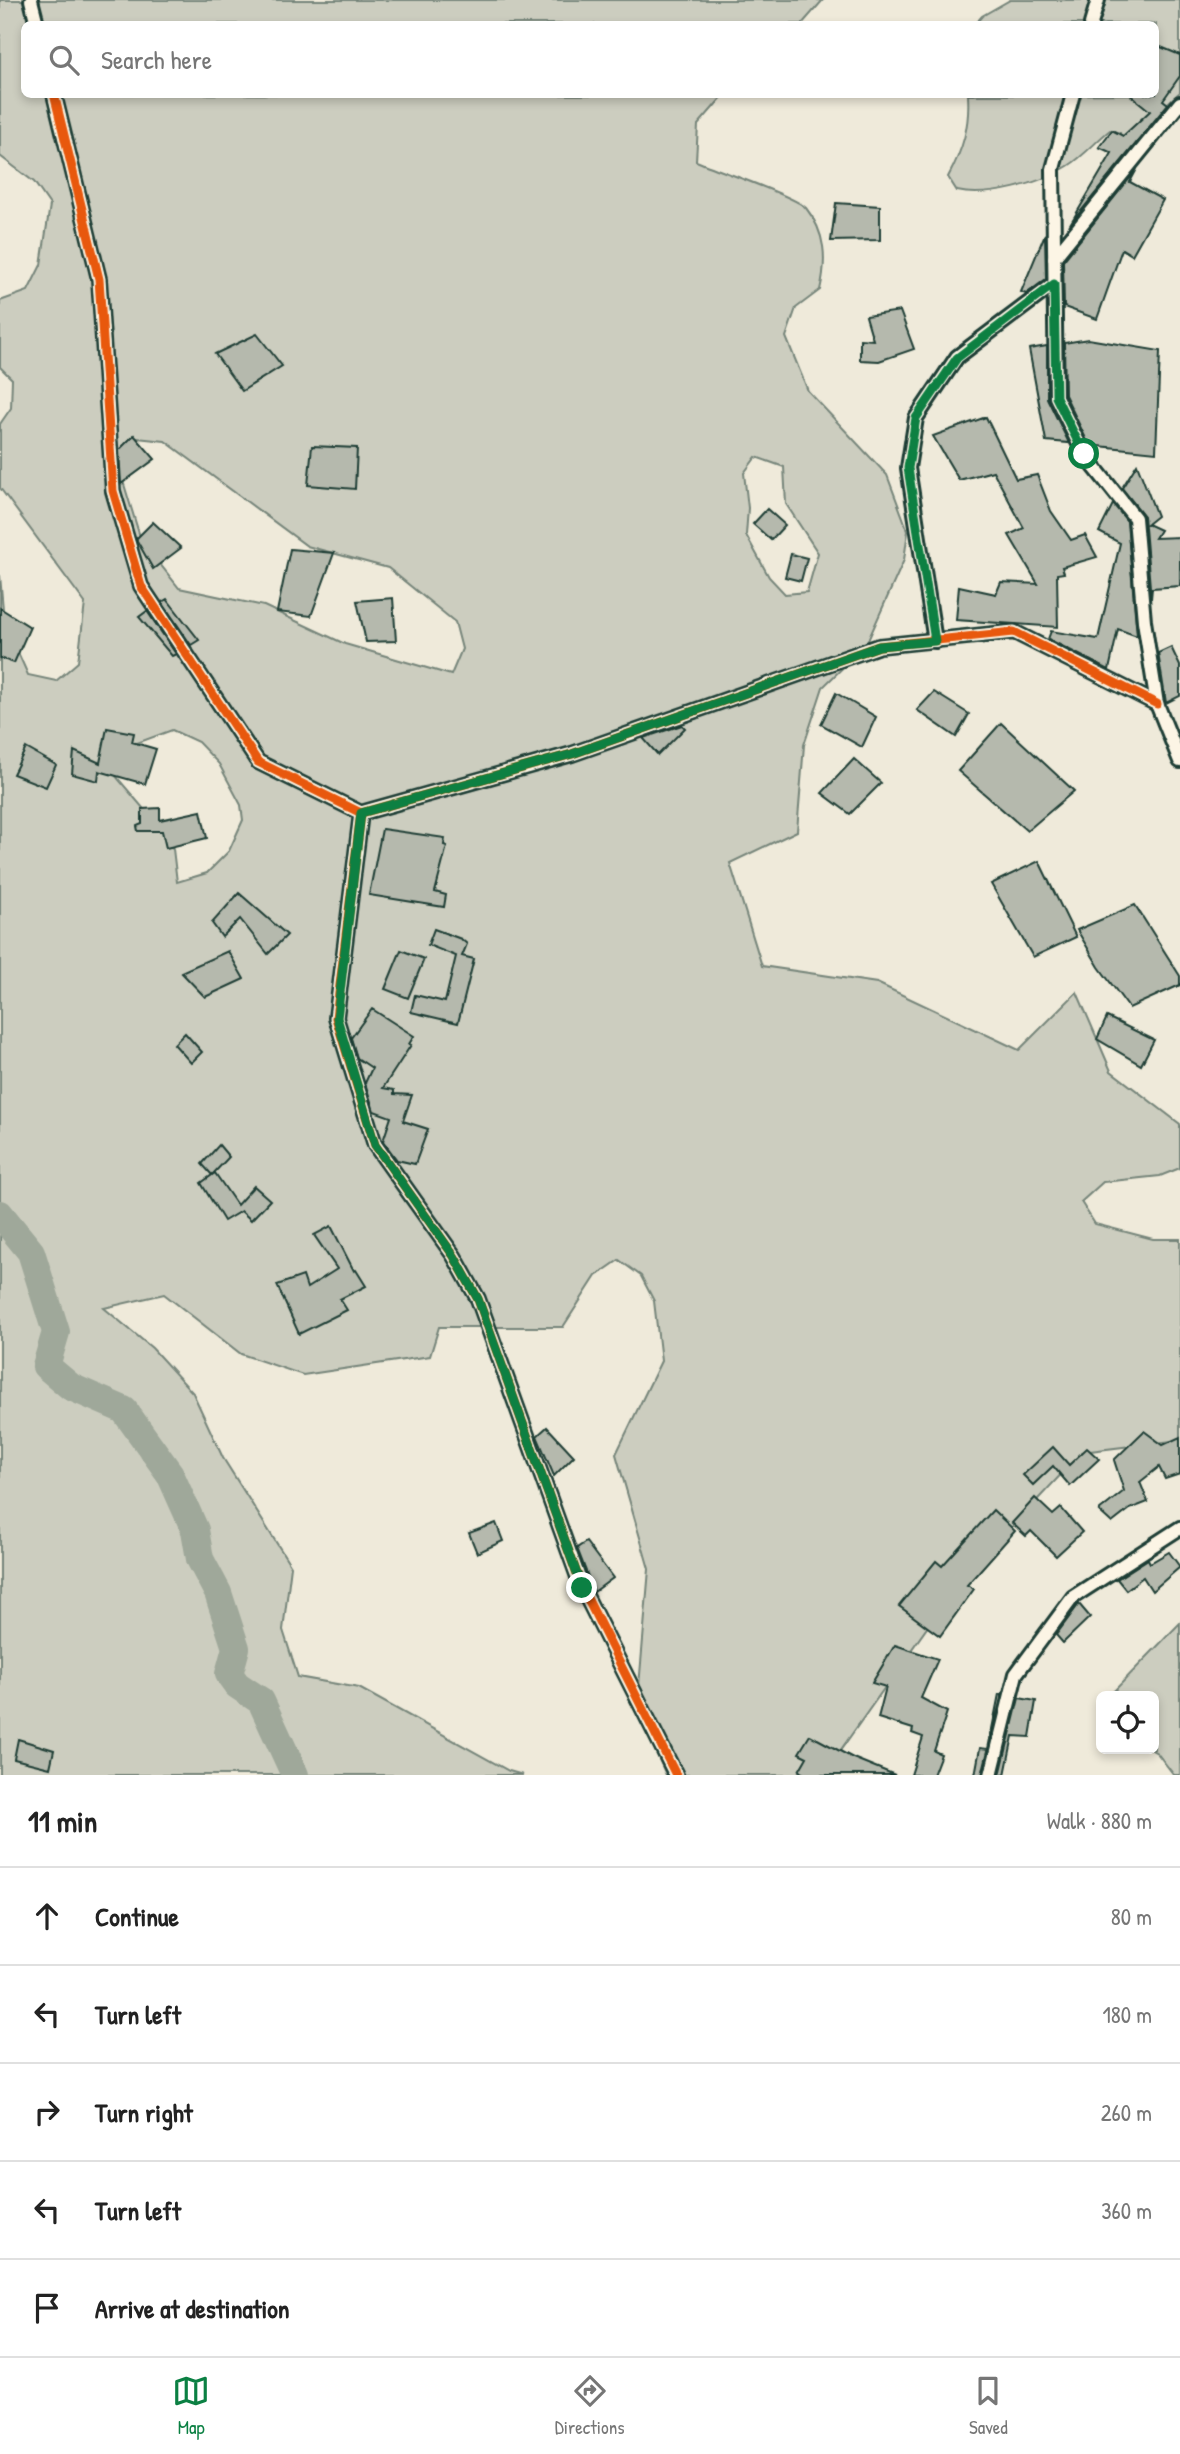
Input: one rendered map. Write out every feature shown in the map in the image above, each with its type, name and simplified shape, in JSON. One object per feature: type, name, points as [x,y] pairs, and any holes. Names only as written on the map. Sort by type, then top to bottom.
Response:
[{"type":"street","points":[[31,0],[36,21]]},
{"type":"street","points":[[1092,21],[1098,0]]},
{"type":"street","points":[[55,98],[99,279],[113,491],[142,586],[258,762],[361,813],[572,754],[879,646],[1014,632],[1157,704]]},
{"type":"street","points":[[1072,98],[1053,169],[1056,397],[1084,454],[1135,518],[1144,621],[1157,704],[1180,761]]},
{"type":"street","points":[[1054,257],[1180,103]]},
{"type":"street","points":[[935,641],[908,468],[916,418],[957,358],[1054,284]]},
{"type":"street","points":[[361,813],[337,1018],[375,1145],[454,1256],[478,1299],[582,1588],[676,1775]]},
{"type":"street","points":[[991,1775],[1016,1674],[1073,1597],[1180,1528]]},
{"type":"shaded area","points":[[0,0],[823,0],[805,21],[21,21],[21,98],[721,98],[698,125],[696,161],[799,203],[806,208],[818,227],[824,257],[820,290],[796,308],[786,337],[808,391],[887,475],[908,531],[904,560],[866,645],[823,687],[804,745],[797,831],[730,863],[762,966],[877,983],[1019,1050],[1077,992],[1111,1071],[1180,1124],[1180,1168],[1160,1176],[1103,1182],[1081,1202],[1095,1224],[1153,1239],[1180,1239],[1180,1440],[1082,1452],[955,1588],[823,1775],[666,1775],[637,1710],[649,1569],[616,1454],[661,1361],[654,1301],[641,1276],[619,1260],[596,1276],[563,1327],[439,1327],[430,1356],[303,1375],[241,1354],[164,1294],[104,1308],[152,1348],[193,1393],[223,1458],[291,1566],[283,1630],[298,1677],[359,1688],[509,1771],[523,1775],[0,1775],[0,575],[4,621],[28,675],[56,681],[78,662],[85,603],[0,488],[0,424],[11,408],[12,379],[0,367],[0,301],[28,291],[41,265],[50,205],[34,182],[0,156]],"holes":[[[137,438],[165,441],[307,546],[388,568],[455,622],[462,649],[451,675],[345,644],[264,606],[179,588],[141,540],[116,458]],[[756,457],[784,467],[786,504],[818,553],[807,592],[785,594],[769,577],[746,535],[748,508],[744,473]],[[172,730],[198,742],[219,764],[241,805],[243,820],[229,851],[207,873],[177,882],[173,849],[166,835],[109,768],[126,747]]]},
{"type":"shaded area","points":[[1010,0],[1180,0],[1180,92],[1116,150],[1120,133],[1110,130],[1074,162],[1029,184],[983,193],[957,191],[948,177],[964,137],[968,98],[1159,98],[1159,21],[978,21]]},
{"type":"shaded area","points":[[1180,1623],[1180,1775],[1174,1775],[1158,1754],[1159,1691],[1114,1691]]},
{"type":"building","points":[[1159,46],[1180,55],[1180,76],[1163,100],[1168,104],[1069,226],[1112,153],[1099,147],[1112,130],[1123,136],[1150,111],[1134,98],[1159,98]]},
{"type":"building","points":[[1137,169],[1130,182],[1163,200],[1132,255],[1122,249],[1097,319],[1064,307],[1063,261]]},
{"type":"building","points":[[836,203],[880,206],[880,240],[831,241]]},
{"type":"building","points":[[1045,234],[1046,279],[1026,294],[1021,292]]},
{"type":"building","points":[[900,311],[914,349],[879,361],[860,360],[860,339],[873,340],[866,316]]},
{"type":"building","points":[[257,334],[282,366],[242,391],[215,354]]},
{"type":"building","points":[[1088,339],[1160,351],[1156,452],[1089,445],[1065,395],[1064,343]]},
{"type":"building","points":[[1047,346],[1047,398],[1069,443],[1046,441],[1029,349]]},
{"type":"building","points":[[986,417],[1016,479],[1037,475],[1051,511],[1071,540],[1085,535],[1097,557],[1062,567],[1064,573],[1057,574],[1058,627],[956,620],[959,586],[996,594],[1001,582],[1038,584],[1009,535],[1024,528],[993,471],[959,480],[933,436]]},
{"type":"building","points":[[134,435],[155,459],[121,484],[119,450]]},
{"type":"building","points":[[312,446],[357,448],[355,489],[308,485]]},
{"type":"building","points":[[1137,464],[1157,516],[1147,524],[1160,530],[1155,538],[1180,537],[1180,586],[1152,588],[1151,599],[1144,516],[1122,488]]},
{"type":"building","points":[[1113,504],[1127,521],[1137,636],[1118,629],[1109,670],[1048,639],[1051,631],[1098,639],[1120,543],[1099,532]]},
{"type":"building","points":[[767,509],[785,525],[771,540],[753,524]]},
{"type":"building","points":[[153,522],[181,548],[153,569],[136,539]]},
{"type":"building","points":[[290,549],[334,553],[311,616],[277,612]]},
{"type":"building","points":[[791,554],[807,558],[801,581],[785,577]]},
{"type":"building","points":[[393,598],[396,641],[366,642],[357,601]]},
{"type":"building","points":[[167,599],[199,640],[191,645],[162,602]]},
{"type":"building","points":[[0,608],[30,627],[14,663],[0,658]]},
{"type":"building","points":[[147,611],[176,654],[172,656],[139,617]]},
{"type":"building","points":[[1171,647],[1180,666],[1180,696],[1166,703],[1158,653]]},
{"type":"building","points":[[934,692],[969,714],[956,737],[917,710]]},
{"type":"building","points":[[836,693],[876,717],[862,747],[821,724]]},
{"type":"building","points":[[1001,723],[1074,791],[1027,831],[958,771]]},
{"type":"building","points":[[682,725],[685,728],[658,755],[643,738]]},
{"type":"building","points":[[107,728],[134,733],[132,742],[156,749],[145,784],[99,771],[98,781],[72,774],[74,751],[100,763]]},
{"type":"building","points":[[26,748],[56,765],[46,787],[13,774]]},
{"type":"building","points":[[854,759],[881,783],[850,814],[822,793]]},
{"type":"building","points":[[160,808],[160,820],[201,811],[207,838],[166,848],[162,831],[138,831],[137,826],[142,824],[142,809]]},
{"type":"building","points":[[382,829],[445,838],[444,845],[447,846],[435,892],[446,895],[444,907],[369,895]]},
{"type":"building","points":[[1039,861],[1076,937],[1033,957],[991,884]]},
{"type":"building","points":[[239,893],[287,935],[268,954],[240,919],[222,937],[212,923]]},
{"type":"building","points":[[1135,905],[1180,976],[1180,985],[1129,1008],[1099,967],[1077,930]]},
{"type":"building","points":[[434,929],[461,939],[467,944],[462,956],[474,959],[458,1023],[411,1012],[415,995],[445,1002],[456,956],[428,945]]},
{"type":"building","points":[[401,950],[424,959],[408,998],[385,989]]},
{"type":"building","points":[[228,951],[244,979],[205,997],[181,972]]},
{"type":"building","points":[[372,1009],[414,1036],[383,1088],[394,1090],[394,1094],[412,1095],[403,1121],[428,1129],[415,1164],[397,1160],[383,1141],[391,1117],[374,1111],[365,1083],[372,1068],[357,1058],[351,1038]]},
{"type":"building","points":[[1107,1017],[1154,1040],[1141,1065],[1097,1039]]},
{"type":"building","points":[[185,1033],[202,1052],[191,1063],[174,1044]]},
{"type":"building","points":[[219,1145],[229,1157],[212,1175],[202,1164]]},
{"type":"building","points":[[215,1173],[237,1205],[254,1186],[270,1200],[251,1220],[241,1211],[224,1221],[201,1183]]},
{"type":"building","points":[[331,1226],[354,1271],[356,1270],[366,1286],[340,1299],[347,1310],[299,1334],[277,1285],[303,1276],[307,1288],[337,1269],[314,1235]]},
{"type":"building","points":[[547,1427],[574,1456],[554,1476],[537,1436]]},
{"type":"building","points":[[1144,1431],[1163,1445],[1180,1437],[1180,1474],[1165,1479],[1159,1467],[1140,1482],[1148,1502],[1130,1509],[1112,1523],[1099,1511],[1124,1491],[1114,1460]]},
{"type":"building","points":[[1053,1447],[1069,1465],[1087,1448],[1099,1459],[1070,1486],[1053,1466],[1033,1485],[1023,1475]]},
{"type":"building","points":[[1035,1498],[1053,1515],[1061,1508],[1082,1532],[1056,1556],[1031,1531],[1026,1536],[1012,1523]]},
{"type":"building","points":[[993,1510],[1015,1531],[967,1585],[974,1589],[940,1636],[899,1606],[936,1561],[942,1566]]},
{"type":"building","points":[[496,1523],[503,1541],[477,1553],[469,1533]]},
{"type":"building","points":[[586,1542],[613,1578],[594,1592],[577,1548]]},
{"type":"building","points":[[1169,1552],[1180,1567],[1152,1591],[1143,1577],[1126,1590],[1117,1579],[1148,1559],[1150,1563]]},
{"type":"building","points":[[1079,1604],[1090,1617],[1063,1643],[1056,1635]]},
{"type":"building","points":[[895,1645],[938,1659],[921,1698],[947,1712],[934,1751],[941,1754],[933,1775],[911,1775],[923,1737],[912,1733],[913,1729],[878,1718],[886,1687],[872,1683]]},
{"type":"building","points":[[999,1694],[1002,1694],[982,1775],[975,1775],[980,1748],[988,1749]]},
{"type":"building","points":[[1019,1698],[1036,1701],[1030,1737],[1013,1736],[1005,1775],[1000,1775]]},
{"type":"building","points":[[810,1735],[853,1758],[895,1775],[806,1775],[799,1771],[807,1757],[799,1753]]},
{"type":"building","points":[[18,1739],[54,1750],[50,1768],[14,1759]]},
{"type":"waterway","points":[[0,1214],[31,1252],[56,1332],[46,1366],[71,1387],[124,1410],[170,1474],[195,1530],[200,1559],[218,1593],[236,1648],[229,1674],[237,1685],[261,1701],[295,1775]]},
{"type":"cycle path","points":[[55,98],[99,279],[113,491],[141,586],[258,762],[361,813],[572,754],[879,646],[1014,632],[1157,704]]},
{"type":"cycle path","points":[[361,813],[336,1018],[375,1145],[454,1256],[478,1299],[582,1588],[676,1775]]},
{"type":"route","points":[[582,1588],[478,1299],[454,1256],[375,1145],[337,1018],[361,813],[572,754],[879,646],[935,641],[908,468],[916,418],[957,358],[1054,284],[1056,397],[1084,454]]}]
